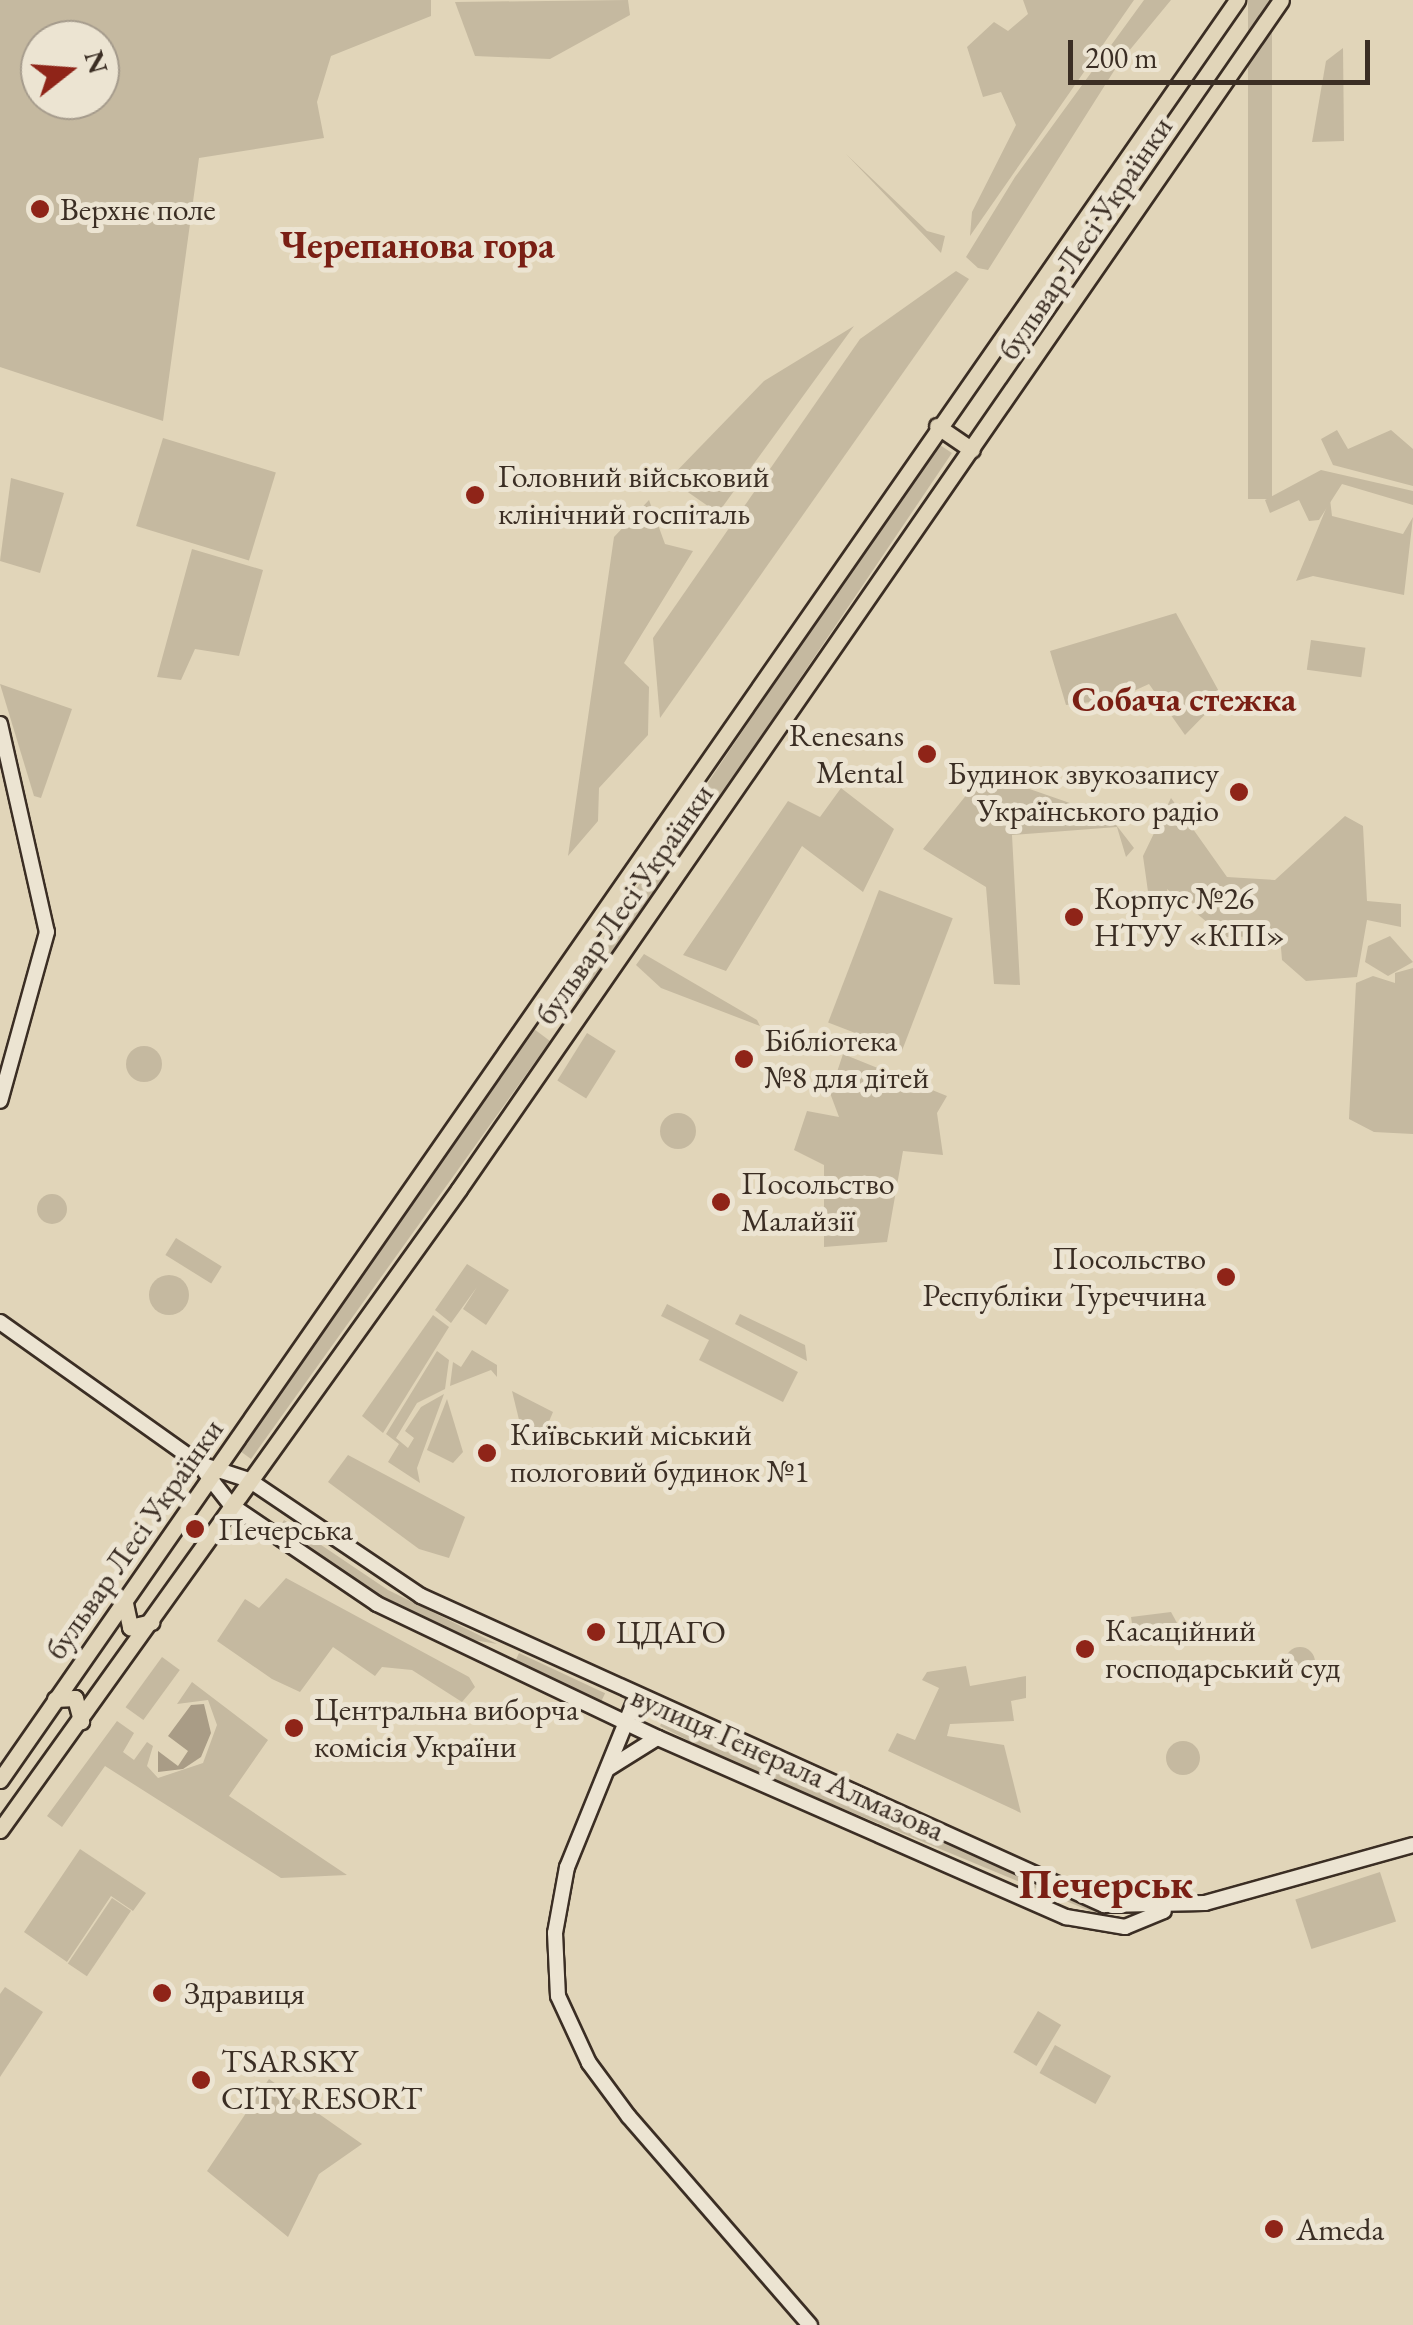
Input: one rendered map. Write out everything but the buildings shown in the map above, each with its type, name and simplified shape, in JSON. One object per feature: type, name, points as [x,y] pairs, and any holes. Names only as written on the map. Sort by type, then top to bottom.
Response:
[{"type":"main road","name":"бульвар Лесі Українки","points":[[0,1780],[937,426],[1237,0]]},
{"type":"main road","name":"бульвар Лесі Українки","points":[[0,1830],[82,1721],[972,450],[1281,0]]},
{"type":"main road","points":[[937,426],[972,450]]},
{"type":"main road","points":[[0,724],[47,932],[0,1102]]},
{"type":"main road","name":"вулиця Генерала Алмазова","points":[[0,1322],[215,1474],[249,1480],[421,1596],[1073,1891],[1112,1907],[1164,1911]]},
{"type":"main road","name":"вулиця Генерала Алмазова","points":[[215,1474],[231,1506],[409,1622],[658,1738],[1066,1917],[1125,1927],[1164,1911],[1413,1845]]},
{"type":"main road","points":[[125,1602],[130,1627],[151,1622]]},
{"type":"main road","points":[[637,1695],[602,1776],[558,1911],[554,1973],[564,2016],[629,2117],[810,2325]]},
{"type":"main road","points":[[55,1699],[75,1698],[82,1721]]},
{"type":"main road","points":[[602,1776],[625,1750],[658,1738]]},
{"type":"shaded area","points":[[0,0],[431,0],[431,16],[331,56],[317,102],[324,138],[199,158],[163,421],[0,367]]},
{"type":"shaded area","points":[[628,0],[630,15],[550,59],[475,56],[455,2]]},
{"type":"shaded area","points":[[1023,0],[1134,0],[970,236],[972,212],[1016,125],[1001,92],[983,97],[967,47],[994,22],[1008,31],[1028,14]]},
{"type":"shaded area","points":[[1144,0],[1171,0],[1119,63],[988,270],[978,268],[966,257],[1015,177]]},
{"type":"shaded area","points":[[1248,0],[1272,0],[1272,499],[1248,499]]},
{"type":"shaded area","points":[[1343,48],[1344,141],[1312,142],[1326,61]]},
{"type":"shaded area","points":[[846,154],[927,231],[945,236],[941,253]]},
{"type":"shaded area","points":[[956,271],[969,279],[660,718],[653,638],[860,339]]},
{"type":"shaded area","points":[[854,326],[718,513],[669,479],[764,381]]},
{"type":"shaded area","points":[[1337,430],[1348,449],[1391,430],[1413,449],[1413,486],[1333,465],[1321,439]]},
{"type":"shaded area","points":[[163,438],[276,472],[249,560],[136,526]]},
{"type":"shaded area","points":[[937,443],[952,453],[583,999],[568,989]]},
{"type":"shaded area","points":[[1321,470],[1413,491],[1413,505],[1342,484],[1319,520],[1309,521],[1299,500],[1270,513],[1265,500]]},
{"type":"shaded area","points":[[11,478],[64,493],[40,573],[0,561]]},
{"type":"shaded area","points":[[1330,499],[1332,516],[1403,534],[1413,517],[1404,595],[1313,576],[1296,581]]},
{"type":"shaded area","points":[[649,500],[665,544],[693,551],[624,663],[649,687],[648,735],[599,788],[598,821],[568,856],[614,537]]},
{"type":"shaded area","points":[[192,549],[263,570],[239,656],[195,649],[181,680],[157,677]]},
{"type":"shaded area","points":[[1176,613],[1222,697],[1185,735],[1149,684],[1116,699],[1066,705],[1050,651]]},
{"type":"shaded area","points":[[1311,640],[1365,648],[1361,677],[1307,670]]},
{"type":"shaded area","points":[[0,684],[72,709],[41,798],[34,796]]},
{"type":"shaded area","points":[[984,773],[1110,817],[1134,848],[1126,857],[1117,827],[1012,835],[1020,985],[994,984],[986,887],[923,849]]},
{"type":"shaded area","points":[[841,788],[894,829],[863,892],[802,846],[726,971],[683,955],[788,801],[820,817]]},
{"type":"shaded area","points":[[1171,798],[1227,877],[1275,880],[1345,816],[1363,826],[1367,901],[1401,904],[1401,927],[1367,920],[1357,977],[1306,981],[1282,960],[1280,936],[1225,937],[1167,889],[1169,912],[1151,913],[1143,856]]},
{"type":"shaded area","points":[[879,890],[953,918],[902,1051],[828,1023]]},
{"type":"shaded area","points":[[1390,936],[1413,962],[1388,976],[1365,962],[1368,946]]},
{"type":"shaded area","points":[[644,954],[757,1020],[760,1026],[661,988],[636,965]]},
{"type":"shaded area","points":[[1413,968],[1413,1134],[1374,1132],[1349,1119],[1356,983],[1373,976],[1395,983],[1395,973]]},
{"type":"shaded area","points":[[534,1029],[550,1041],[251,1459],[240,1451]]},
{"type":"shaded area","points":[[587,1033],[616,1051],[586,1099],[557,1080]]},
{"type":"shaded area","points":[[144,1046],[157,1051],[162,1064],[157,1077],[144,1082],[131,1077],[126,1064],[131,1051]]},
{"type":"shaded area","points":[[843,1054],[947,1096],[937,1113],[943,1155],[903,1151],[887,1242],[824,1247],[824,1165],[794,1150],[807,1111],[839,1117],[830,1093]]},
{"type":"shaded area","points":[[678,1113],[691,1118],[696,1131],[691,1144],[678,1149],[665,1144],[660,1131],[665,1118]]},
{"type":"shaded area","points":[[52,1194],[63,1198],[67,1209],[63,1220],[52,1224],[41,1220],[37,1209],[41,1198]]},
{"type":"shaded area","points":[[176,1238],[222,1267],[211,1284],[165,1255]]},
{"type":"shaded area","points":[[467,1264],[509,1290],[486,1325],[463,1309],[477,1287],[451,1323],[435,1310]]},
{"type":"shaded area","points":[[169,1275],[183,1281],[189,1295],[183,1309],[169,1315],[155,1309],[149,1295],[155,1281]]},
{"type":"shaded area","points":[[667,1304],[798,1372],[783,1402],[699,1360],[709,1340],[661,1316]]},
{"type":"shaded area","points":[[740,1314],[805,1345],[807,1361],[735,1324]]},
{"type":"shaded area","points":[[433,1315],[449,1327],[383,1433],[362,1416]]},
{"type":"shaded area","points":[[472,1350],[497,1365],[497,1377],[491,1370],[450,1386],[453,1362],[461,1367]]},
{"type":"shaded area","points":[[437,1351],[449,1360],[445,1389],[417,1403],[396,1438],[408,1448],[414,1438],[405,1431],[421,1407],[444,1394],[417,1468],[420,1483],[388,1462],[399,1444],[386,1434]]},
{"type":"shaded area","points":[[512,1391],[553,1412],[542,1438],[521,1428]]},
{"type":"shaded area","points":[[447,1399],[463,1452],[453,1463],[427,1450]]},
{"type":"shaded area","points":[[348,1455],[465,1517],[449,1558],[419,1549],[328,1482]]},
{"type":"shaded area","points":[[284,1520],[388,1590],[497,1644],[456,1637],[373,1595],[278,1529]]},
{"type":"shaded area","points":[[286,1578],[469,1677],[475,1687],[462,1702],[412,1670],[382,1667],[375,1676],[333,1647],[300,1692],[272,1679],[217,1641],[245,1599],[259,1608]]},
{"type":"shaded area","points":[[1171,1612],[1182,1632],[1134,1637],[1131,1617]]},
{"type":"shaded area","points":[[1300,1647],[1311,1651],[1315,1662],[1311,1673],[1300,1677],[1289,1673],[1285,1662],[1289,1651]]},
{"type":"shaded area","points":[[519,1653],[605,1693],[600,1703],[514,1663]]},
{"type":"shaded area","points":[[162,1657],[180,1670],[143,1720],[126,1707]]},
{"type":"shaded area","points":[[966,1666],[970,1686],[1026,1676],[1026,1698],[1011,1701],[1014,1721],[950,1724],[947,1736],[1004,1745],[1021,1813],[888,1751],[897,1733],[915,1740],[939,1688],[922,1680],[927,1672]]},
{"type":"shaded area","points":[[192,1682],[268,1740],[229,1796],[347,1875],[281,1878],[105,1766],[62,1827],[47,1816],[117,1721],[134,1733],[123,1752],[134,1760],[147,1742],[153,1746],[147,1766],[158,1778],[203,1763],[217,1725],[208,1700],[177,1704]]},
{"type":"shaded area","points":[[204,1704],[211,1733],[201,1757],[183,1769],[158,1772],[158,1751],[178,1766],[188,1751],[168,1736],[191,1705]]},
{"type":"shaded area","points":[[665,1714],[1102,1916],[728,1761],[660,1726]]},
{"type":"shaded area","points":[[1183,1741],[1195,1746],[1200,1758],[1195,1770],[1183,1775],[1171,1770],[1166,1758],[1171,1746]]},
{"type":"shaded area","points":[[80,1849],[146,1893],[133,1911],[111,1896],[67,1962],[24,1932]]},
{"type":"shaded area","points":[[1380,1872],[1396,1921],[1311,1949],[1295,1900]]},
{"type":"shaded area","points":[[112,1898],[131,1911],[87,1976],[68,1963]]},
{"type":"shaded area","points":[[5,1987],[43,2012],[0,2077],[0,1994]]},
{"type":"shaded area","points":[[1038,2011],[1061,2025],[1036,2066],[1013,2052]]},
{"type":"shaded area","points":[[1055,2045],[1111,2076],[1095,2104],[1039,2073]]},
{"type":"shaded area","points":[[269,2079],[362,2144],[319,2174],[288,2237],[207,2171]]},
{"type":"place","name":"Верхнє поле","points":[[40,209]]},
{"type":"place","name":"Головний військовий клінічний госпіталь","points":[[475,495]]},
{"type":"place","name":"Renesans Mental","points":[[927,754]]},
{"type":"place","name":"Будинок звукозапису Українського радіо","points":[[1239,792]]},
{"type":"place","name":"Корпус №26 НТУУ «КПІ»","points":[[1074,917]]},
{"type":"place","name":"Бібліотека №8 для дітей","points":[[744,1059]]},
{"type":"place","name":"Посольство Малайзії","points":[[721,1202]]},
{"type":"place","name":"Посольство Республіки Туреччина","points":[[1226,1277]]},
{"type":"place","name":"Київський міський пологовий будинок №1","points":[[487,1453]]},
{"type":"place","name":"Печерська","points":[[195,1529]]},
{"type":"place","name":"ЦДАГО","points":[[596,1632]]},
{"type":"place","name":"Касаційний господарський суд","points":[[1085,1649]]},
{"type":"place","name":"Центральна виборча комісія України","points":[[294,1728]]},
{"type":"place","name":"Здравиця","points":[[162,1993]]},
{"type":"place","name":"TSARSKY CITY RESORT","points":[[201,2080]]},
{"type":"place","name":"Ameda","points":[[1274,2229]]},
{"type":"district","name":"Черепанова гора","points":[[417,245]]},
{"type":"district","name":"Собача стежка","points":[[1184,699]]},
{"type":"district","name":"Печерськ","points":[[1106,1884]]}]
